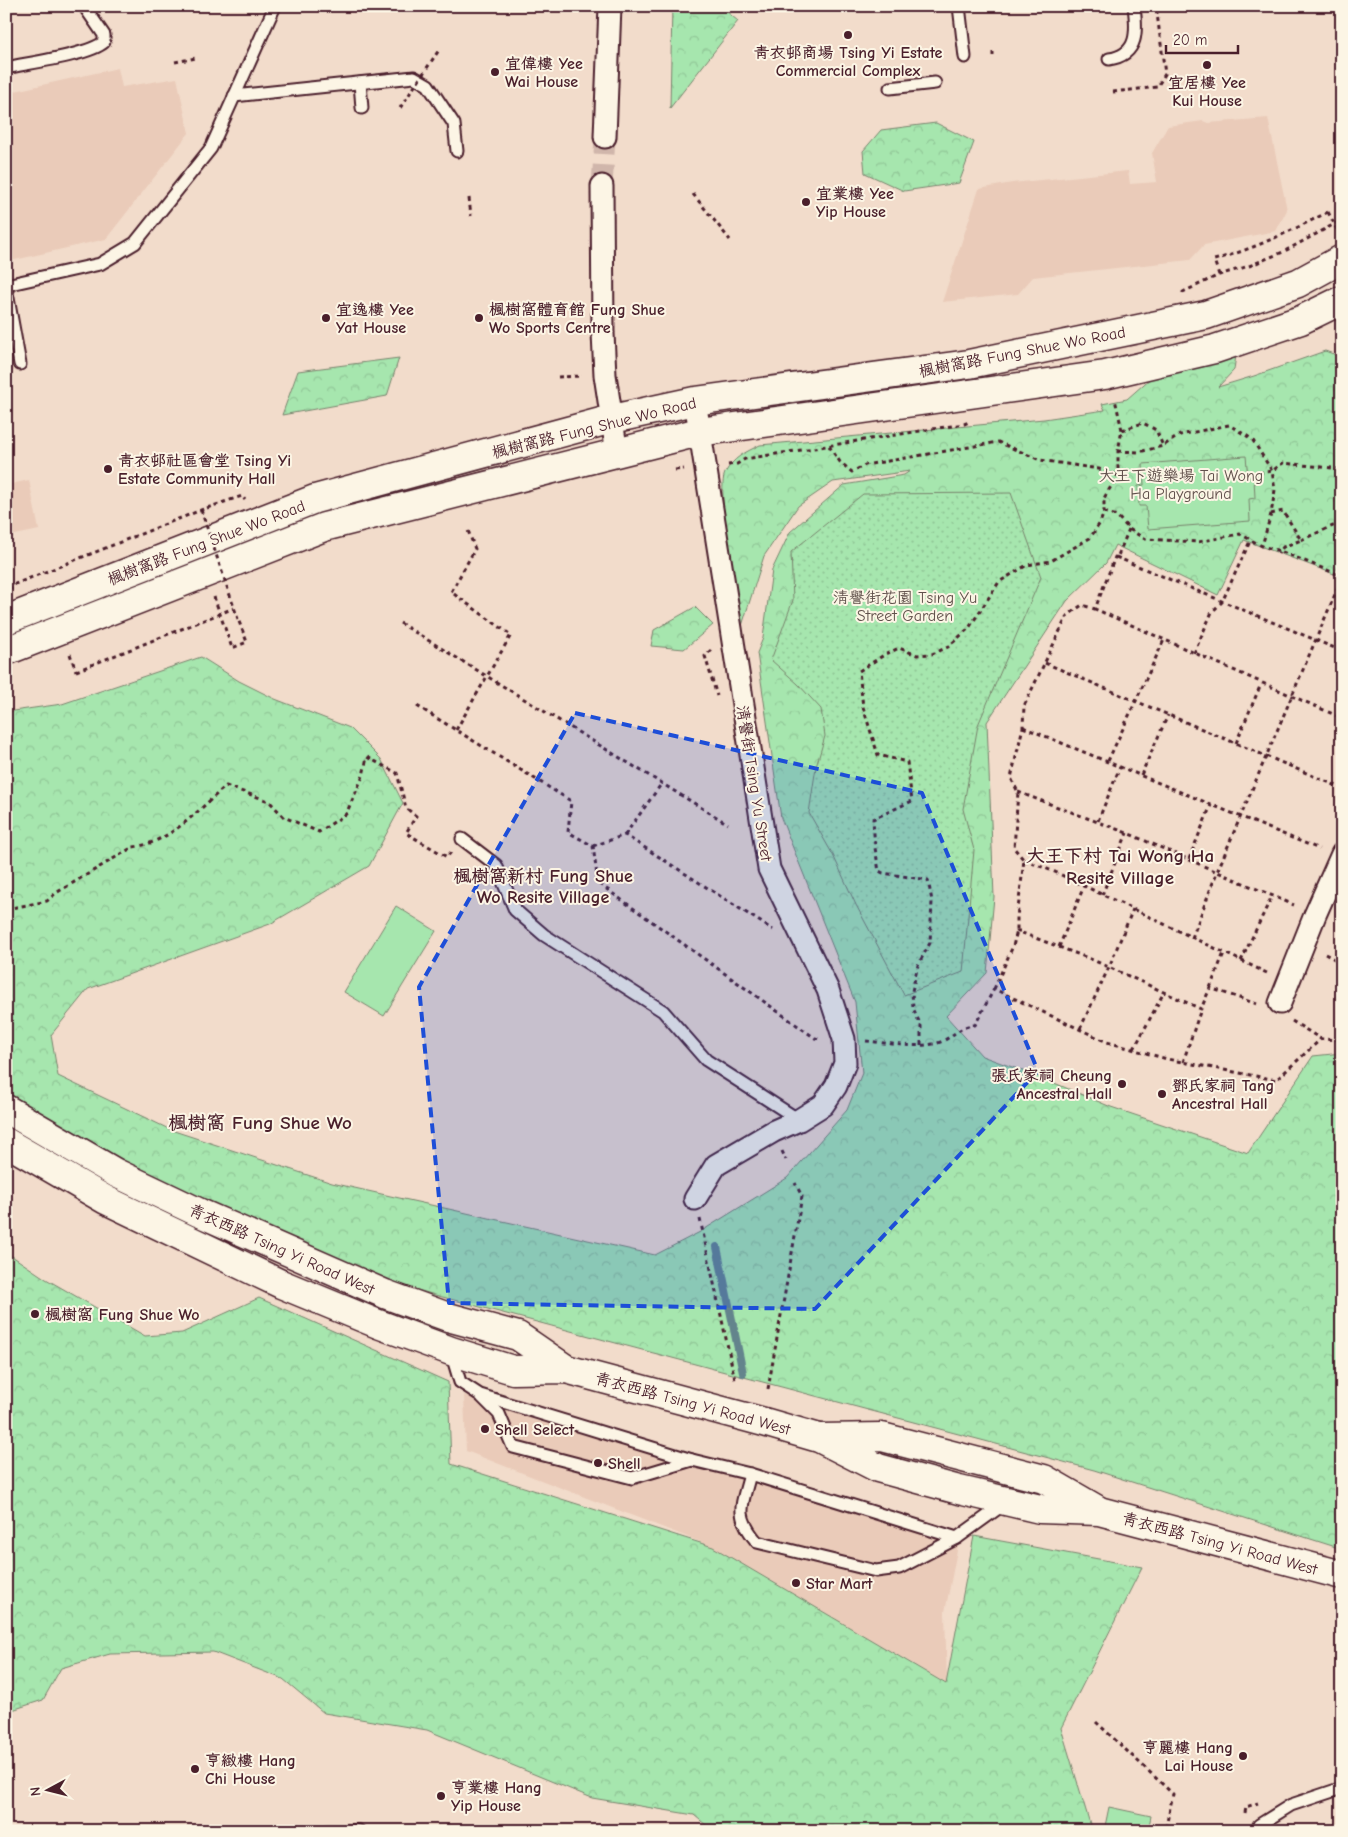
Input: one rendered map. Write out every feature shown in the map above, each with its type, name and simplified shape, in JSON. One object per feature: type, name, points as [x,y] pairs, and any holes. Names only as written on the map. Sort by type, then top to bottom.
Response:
[{"type":"main road","name":"楓樹窩路 Fung Shue Wo Road","points":[[9,608],[315,499],[612,419],[695,401],[969,364],[1206,315],[1298,283],[1342,259]]},
{"type":"main road","name":"楓樹窩路 Fung Shue Wo Road","points":[[6,651],[324,527],[699,432],[1105,375],[1215,349],[1302,320],[1342,300]]},
{"type":"main road","name":"青衣西路 Tsing Yi Road West","points":[[6,1109],[116,1173],[200,1213],[385,1294],[448,1317],[518,1336],[566,1369]]},
{"type":"main road","name":"青衣西路 Tsing Yi Road West","points":[[6,1142],[106,1200],[197,1245],[281,1284],[378,1324],[451,1351],[513,1370],[566,1369],[819,1438],[878,1468],[1040,1509],[1099,1511],[1342,1575]]},
{"type":"main road","name":"青衣西路 Tsing Yi Road West","points":[[819,1438],[882,1437],[1044,1479],[1099,1511]]},
{"type":"street","points":[[605,137],[610,6]]},
{"type":"street","points":[[602,186],[605,375],[617,453]]},
{"type":"street","name":"清譽街 Tsing Yu Street","points":[[695,401],[769,869],[828,990],[844,1039],[844,1063],[836,1086],[823,1105],[800,1120],[774,1131],[716,1164],[698,1208]]},
{"type":"street","points":[[1282,999],[1315,915],[1341,856]]},
{"type":"lane","points":[[6,68],[100,46],[104,42],[104,35],[84,6]]},
{"type":"lane","points":[[20,364],[6,286],[100,264],[135,243],[211,148],[276,6]]},
{"type":"lane","points":[[960,6],[965,57]]},
{"type":"lane","points":[[1109,59],[1116,58],[1128,51],[1135,38],[1134,6]]},
{"type":"lane","points":[[234,96],[414,77],[428,86],[454,124],[457,151]]},
{"type":"lane","points":[[890,88],[935,82]]},
{"type":"lane","points":[[360,83],[362,108]]},
{"type":"lane","points":[[462,839],[496,866],[515,910],[544,935],[663,1011],[706,1060],[800,1120]]},
{"type":"lane","points":[[451,1351],[460,1382],[480,1395],[499,1414],[513,1447],[632,1478],[692,1460]]},
{"type":"lane","points":[[480,1395],[692,1460],[750,1474],[956,1538]]},
{"type":"lane","points":[[750,1474],[741,1508],[745,1527],[757,1542],[876,1572],[898,1568],[956,1538],[1008,1501]]},
{"type":"lane","points":[[1258,1831],[1259,1825],[1291,1805],[1342,1788]]},
{"type":"lane","points":[[327,1831],[359,1831]]},
{"type":"path","points":[[1113,92],[1157,87],[1165,74],[1156,6]]},
{"type":"path","points":[[400,108],[439,50]]},
{"type":"path","points":[[993,52],[993,58]]},
{"type":"path","points":[[175,62],[196,58]]},
{"type":"path","points":[[693,194],[730,240]]},
{"type":"path","points":[[469,198],[471,216]]},
{"type":"path","points":[[1218,275],[1214,260],[1280,236],[1328,212],[1342,239]]},
{"type":"path","points":[[1183,292],[1218,275],[1248,266],[1315,236],[1342,220]]},
{"type":"path","points":[[921,1045],[921,1026],[913,1008],[912,991],[918,965],[930,944],[932,901],[928,880],[879,871],[874,848],[873,819],[912,801],[907,762],[878,755],[863,707],[859,671],[899,648],[917,655],[932,654],[948,647],[969,628],[999,582],[1027,565],[1051,561],[1090,538],[1100,524],[1104,512],[1104,498],[1118,475],[1118,451],[1122,430],[1114,394]]},
{"type":"path","points":[[1122,430],[1143,423],[1156,430],[1162,446]]},
{"type":"path","points":[[1118,451],[1139,452],[1162,446],[1180,435],[1229,425],[1252,439],[1272,471],[1275,490],[1271,514],[1262,546]]},
{"type":"path","points":[[829,446],[840,462],[852,472],[865,465],[998,442],[1040,460],[1099,469],[1118,475]]},
{"type":"path","points":[[1252,474],[1272,471],[1283,463],[1342,470]]},
{"type":"path","points":[[9,608],[10,586],[201,510],[242,496],[246,502]]},
{"type":"path","points":[[201,510],[247,642],[232,648],[213,594]]},
{"type":"path","points":[[1271,514],[1283,511],[1301,540]]},
{"type":"path","points":[[1104,512],[1118,516],[1129,529],[1145,538],[1198,542],[1240,534],[1262,546],[1342,577],[1217,872],[1192,938]]},
{"type":"path","points":[[1279,552],[1283,547],[1342,522]]},
{"type":"path","points":[[456,730],[511,635],[451,592],[475,549],[467,528]]},
{"type":"path","points":[[1095,609],[1115,557],[1129,529]]},
{"type":"path","points":[[1194,653],[1212,612],[1222,602],[1251,540]]},
{"type":"path","points":[[1115,557],[1342,650]]},
{"type":"path","points":[[1342,718],[1290,697],[1095,609],[1082,605],[1067,616],[1024,706],[1023,726],[1011,778],[1018,792],[1014,848],[1024,860],[1084,886],[1241,961],[1321,1039],[1342,1040]]},
{"type":"path","points":[[70,654],[76,671],[234,608]]},
{"type":"path","points":[[400,623],[728,824]]},
{"type":"path","points":[[1108,762],[1164,640]]},
{"type":"path","points":[[1045,663],[1342,788]]},
{"type":"path","points":[[1236,744],[1262,684]]},
{"type":"path","points":[[417,706],[571,801],[568,832],[593,846],[625,835],[662,783]]},
{"type":"path","points":[[1141,775],[1168,716]]},
{"type":"path","points":[[1023,726],[1211,805],[1341,856]]},
{"type":"path","points":[[6,910],[46,901],[56,893],[133,847],[146,845],[172,833],[226,786],[269,801],[284,817],[319,832],[346,814],[363,776],[367,757],[397,773],[406,808],[416,816],[406,833],[447,857],[462,839]]},
{"type":"path","points":[[1098,821],[1120,767]]},
{"type":"path","points":[[1018,792],[1127,833],[1315,915]]},
{"type":"path","points":[[1189,859],[1211,805]]},
{"type":"path","points":[[1102,895],[1127,833]]},
{"type":"path","points":[[625,835],[776,932]]},
{"type":"path","points":[[593,846],[598,883],[815,1038],[921,1045],[935,1044],[947,1039],[966,1025],[975,1026],[994,989],[1019,931],[1017,917],[1024,860]]},
{"type":"path","points":[[1059,947],[1084,886]]},
{"type":"path","points":[[1241,961],[1272,896]]},
{"type":"path","points":[[1080,1029],[1133,909]]},
{"type":"path","points":[[1019,931],[1109,967],[1201,1009]]},
{"type":"path","points":[[1183,1062],[1201,1009],[1224,953]]},
{"type":"path","points":[[1210,988],[1282,999]]},
{"type":"path","points":[[994,989],[1107,1042],[1183,1062],[1276,1080],[1321,1039]]},
{"type":"path","points":[[1134,1049],[1164,992]]},
{"type":"path","points":[[768,1388],[802,1196],[795,1183]]},
{"type":"path","points":[[698,1208],[735,1380]]},
{"type":"path","points":[[1096,1722],[1174,1794],[1165,1831]]},
{"type":"highlighted area","points":[[575,713],[922,793],[1038,1071],[815,1309],[449,1303],[419,987]]},
{"type":"shaded area","points":[[118,68],[122,87],[177,78],[189,133],[106,239],[6,262],[6,93]]},
{"type":"shaded area","points":[[1268,118],[1287,210],[1276,231],[1204,245],[1190,260],[1033,277],[1018,294],[942,302],[979,189],[1012,183],[1128,171],[1130,184],[1157,182],[1152,153],[1168,126],[1203,121],[1208,123]]},
{"type":"shaded area","points":[[6,330],[14,371],[6,373]]},
{"type":"shaded area","points":[[6,458],[11,484],[29,480],[39,530],[6,537]]},
{"type":"shaded area","points":[[464,1395],[741,1475],[960,1535],[945,1612],[947,1684],[713,1547],[466,1451]]},
{"type":"green space","points":[[672,6],[720,6],[738,21],[670,108]]},
{"type":"green space","points":[[936,123],[974,142],[959,183],[904,191],[865,173],[863,151],[881,130]]},
{"type":"green space","name":"大王下遊樂場 Tai Wong Ha Playground","points":[[1237,347],[1234,370],[1218,387],[1325,351],[1342,357],[1342,558],[1334,574],[1244,540],[1218,595],[1115,545],[1106,563],[1067,601],[987,722],[994,897],[987,973],[946,1016],[982,1056],[1045,1079],[1111,1107],[1248,1153],[1313,1056],[1342,1053],[1342,1549],[1094,1470],[366,1275],[180,1198],[6,1099],[6,712],[62,704],[201,657],[239,681],[275,699],[350,728],[381,759],[403,803],[369,866],[270,924],[88,989],[51,1035],[58,1076],[171,1130],[332,1183],[655,1255],[700,1232],[787,1178],[847,1110],[862,1073],[855,1002],[781,818],[757,653],[763,638],[772,570],[790,532],[844,485],[904,475],[910,471],[833,482],[798,506],[764,556],[741,629],[723,501],[723,484],[728,468],[744,453],[760,445],[1044,419],[1105,410],[1102,404],[1127,399],[1160,370]]},
{"type":"green space","points":[[399,358],[387,396],[282,415],[298,371]]},
{"type":"green space","name":"大王下遊樂場 Tai Wong Ha Playground","points":[[1246,456],[1248,478],[1254,478],[1255,498],[1249,499],[1250,521],[1148,529],[1146,506],[1139,506],[1138,486],[1144,485],[1143,464]]},
{"type":"green space","name":"清譽街花園 Tsing Yu Street Garden","points":[[1011,493],[1041,577],[978,725],[963,809],[974,850],[963,972],[904,995],[856,905],[833,855],[809,813],[816,767],[825,736],[821,709],[798,684],[771,660],[793,600],[791,552],[863,494]]},
{"type":"green space","points":[[695,607],[713,625],[684,649],[651,646],[654,630]]},
{"type":"green space","points":[[396,906],[436,931],[384,1016],[344,992]]},
{"type":"green space","points":[[6,1252],[46,1279],[145,1336],[182,1333],[259,1298],[448,1382],[451,1464],[713,1547],[946,1684],[974,1536],[1142,1567],[1061,1728],[1090,1824],[1089,1831],[713,1831],[694,1815],[592,1798],[427,1730],[324,1713],[283,1679],[213,1652],[110,1654],[61,1668],[43,1700],[6,1712]]},
{"type":"green space","points":[[1109,1807],[1151,1816],[1148,1831],[1104,1831]]},
{"type":"waterway","points":[[717,1247],[743,1373]]},
{"type":"tunnel","points":[[602,186],[605,137]]},
{"type":"place","name":"青衣邨商場 Tsing Yi Estate Commercial Complex","points":[[848,35]]},
{"type":"place","name":"宜居樓 Yee Kui House","points":[[1207,65]]},
{"type":"place","name":"宜偉樓 Yee Wai House","points":[[495,72]]},
{"type":"place","name":"宜業樓 Yee Yip House","points":[[806,202]]},
{"type":"place","name":"宜逸樓 Yee Yat House","points":[[326,318]]},
{"type":"place","name":"楓樹窩體育館 Fung Shue Wo Sports Centre","points":[[479,318]]},
{"type":"place","name":"青衣邨社區會堂 Tsing Yi Estate Community Hall","points":[[108,469]]},
{"type":"place","name":"張氏家祠 Cheung Ancestral Hall","points":[[1122,1084]]},
{"type":"place","name":"鄧氏家祠 Tang Ancestral Hall","points":[[1162,1094]]},
{"type":"place","name":"楓樹窩 Fung Shue Wo","points":[[35,1314]]},
{"type":"place","name":"Shell Select","points":[[485,1429]]},
{"type":"place","name":"Shell","points":[[598,1463]]},
{"type":"place","name":"Star Mart","points":[[796,1583]]},
{"type":"place","name":"亨麗樓 Hang Lai House","points":[[1243,1756]]},
{"type":"place","name":"亨緻樓 Hang Chi House","points":[[195,1769]]},
{"type":"place","name":"亨業樓 Hang Yip House","points":[[441,1796]]},
{"type":"district","name":"大王下村 Tai Wong Ha Resite Village","points":[[1120,866]]},
{"type":"district","name":"楓樹窩新村 Fung Shue Wo Resite Village","points":[[543,886]]},
{"type":"district","name":"楓樹窩 Fung Shue Wo","points":[[260,1122]]}]
